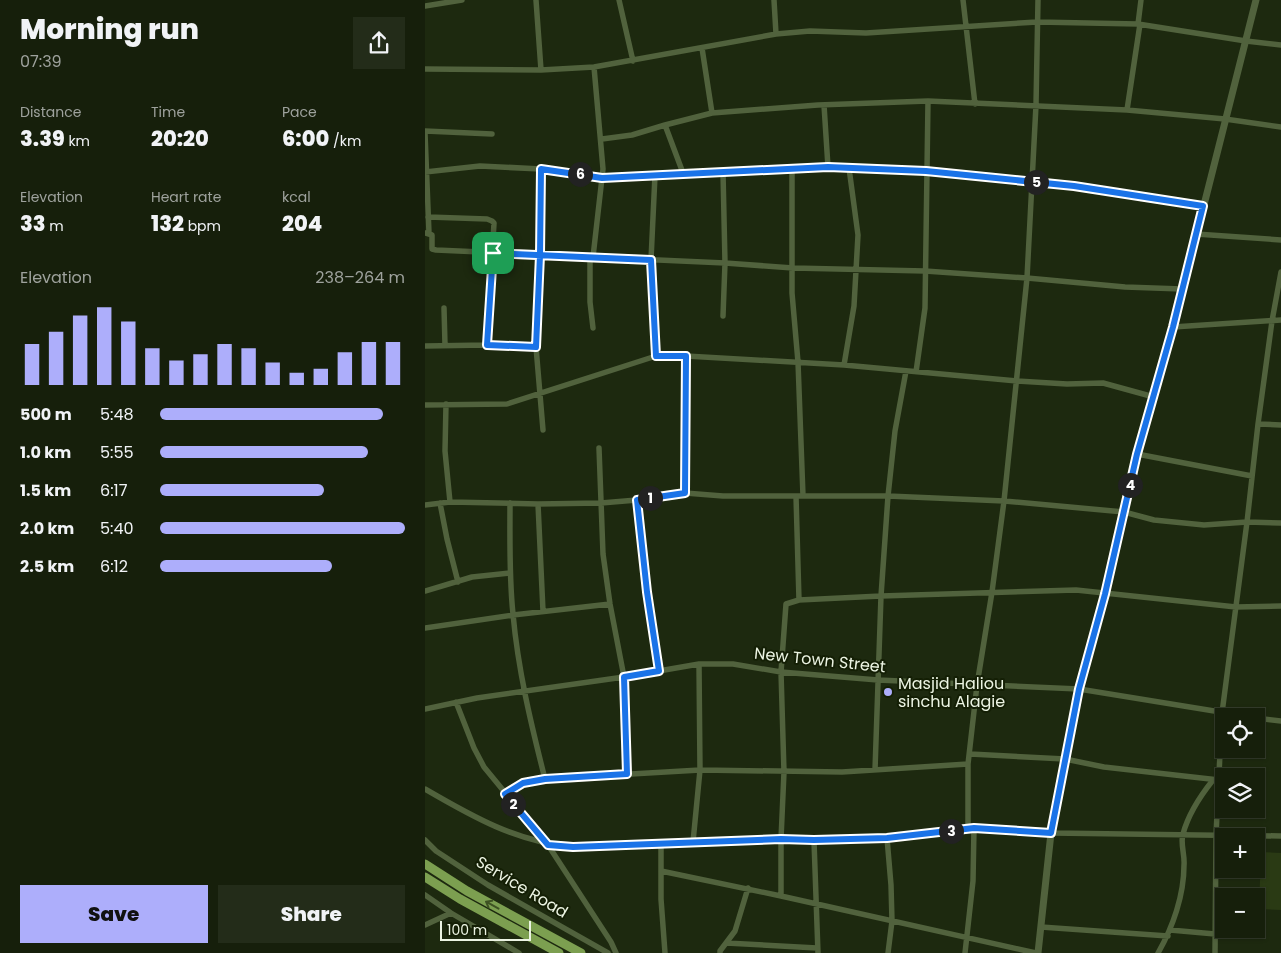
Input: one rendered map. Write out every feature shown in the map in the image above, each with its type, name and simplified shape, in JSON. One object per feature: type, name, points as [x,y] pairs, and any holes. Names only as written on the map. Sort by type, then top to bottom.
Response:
[{"type":"main road","points":[[425,864],[475,896],[581,953]]},
{"type":"main road","points":[[425,878],[559,953]]},
{"type":"street","points":[[425,6],[462,0]]},
{"type":"street","points":[[535,0],[541,70]]},
{"type":"street","points":[[619,0],[633,61]]},
{"type":"street","points":[[774,0],[776,34]]},
{"type":"street","points":[[963,0],[975,104]]},
{"type":"street","points":[[965,953],[973,881],[968,764],[977,685],[1004,501],[1027,278],[1036,105],[1038,0]]},
{"type":"street","points":[[1127,110],[1141,0]]},
{"type":"street","points":[[661,871],[748,888],[1037,953],[1051,833],[1079,689],[1105,594],[1137,454],[1173,327],[1195,234],[1256,0]]},
{"type":"street","points":[[425,69],[541,70],[595,67],[776,34],[810,30],[866,33],[1037,22],[1139,24],[1281,45]]},
{"type":"street","points":[[702,48],[712,113]]},
{"type":"street","points":[[593,328],[590,302],[591,258],[602,178],[602,139],[595,67]]},
{"type":"street","points":[[917,372],[925,308],[928,102]]},
{"type":"street","points":[[602,139],[632,135],[712,113],[824,105],[928,102],[1127,110],[1281,127]]},
{"type":"street","points":[[824,105],[828,167]]},
{"type":"street","points":[[665,125],[683,173]]},
{"type":"street","points":[[492,134],[425,132],[427,234],[431,235],[432,249],[857,271],[925,271],[1125,287],[1182,289]]},
{"type":"street","points":[[425,171],[480,166],[541,169],[602,178],[828,167],[926,171],[1118,192],[1203,206]]},
{"type":"street","points":[[844,365],[854,306],[859,235],[849,168]]},
{"type":"street","points":[[541,169],[536,347],[543,430]]},
{"type":"street","points":[[792,169],[792,293],[798,362],[803,496]]},
{"type":"street","points":[[723,172],[725,263],[723,316]]},
{"type":"street","points":[[655,175],[651,260],[656,356]]},
{"type":"street","points":[[428,217],[490,220],[494,223],[487,345]]},
{"type":"street","points":[[1195,234],[1281,240]]},
{"type":"street","points":[[1222,708],[1272,321],[1281,272]]},
{"type":"street","points":[[444,308],[445,345]]},
{"type":"street","points":[[1173,327],[1281,320]]},
{"type":"street","points":[[425,346],[487,345],[536,347]]},
{"type":"street","points":[[425,405],[507,404],[656,356],[844,365],[1017,381],[1067,384],[1103,383],[1153,397]]},
{"type":"street","points":[[685,493],[686,356]]},
{"type":"street","points":[[875,770],[881,596],[888,496],[895,430],[906,371]]},
{"type":"street","points":[[446,404],[445,451],[449,502]]},
{"type":"street","points":[[1258,424],[1281,425]]},
{"type":"street","points":[[599,448],[603,554],[610,604],[624,677],[627,774]]},
{"type":"street","points":[[1137,454],[1252,476]]},
{"type":"street","points":[[425,505],[449,502],[538,504],[601,502],[637,500],[685,493],[723,496],[888,496],[1004,501],[1124,512],[1154,520],[1204,525],[1247,522],[1281,523]]},
{"type":"street","points":[[796,496],[799,600]]},
{"type":"street","points":[[637,500],[647,592],[659,671]]},
{"type":"street","points":[[440,503],[458,582]]},
{"type":"street","points":[[509,503],[513,615],[523,691],[545,779]]},
{"type":"street","points":[[538,504],[543,611]]},
{"type":"street","points":[[425,591],[472,577],[510,572]]},
{"type":"street","points":[[781,896],[784,772],[781,672],[786,604],[799,600],[881,596],[1076,590],[1236,607],[1281,606]]},
{"type":"street","points":[[425,628],[543,611],[610,604]]},
{"type":"street","points":[[693,842],[700,770],[699,664]]},
{"type":"street","name":"New Town Street","points":[[425,709],[456,702],[699,664],[733,664],[781,672],[878,680],[1079,689],[1215,712]]},
{"type":"street","points":[[456,702],[474,748],[485,767],[548,845],[611,942],[616,953]]},
{"type":"street","points":[[1265,719],[1281,721]]},
{"type":"street","points":[[970,754],[1065,759],[1104,767],[1215,780]]},
{"type":"street","points":[[505,794],[523,783],[545,779],[700,770],[842,772],[968,764]]},
{"type":"street","points":[[1158,953],[1169,933],[1179,900],[1184,865],[1182,835],[1196,802],[1215,781]]},
{"type":"street","points":[[425,789],[469,814],[525,838],[548,845],[573,847],[781,839],[887,838],[971,829],[1051,833],[1215,835]]},
{"type":"street","points":[[1265,836],[1281,836]]},
{"type":"street","points":[[887,838],[892,921],[888,953]]},
{"type":"street","name":"Service Road","points":[[425,840],[488,885],[608,953]]},
{"type":"street","points":[[726,943],[817,951],[814,840]]},
{"type":"street","points":[[661,845],[661,899],[665,953]]},
{"type":"street","points":[[720,953],[735,931],[748,888]]},
{"type":"street","points":[[425,895],[451,913],[519,953]]},
{"type":"street","points":[[425,924],[451,913]]},
{"type":"street","points":[[1041,926],[1215,934]]},
{"type":"street","points":[[1215,938],[1215,953]]},
{"type":"green space","points":[[1265,852],[1281,853],[1281,910],[1265,909],[1265,888],[1260,888],[1260,878],[1265,878]]},
{"type":"place","name":"Masjid Haliou sinchu Alagie","points":[[888,692]]},
{"type":"route","points":[[493,253],[487,345],[521,348],[536,347],[540,255],[541,169],[602,178],[828,167],[926,171],[1074,186],[1203,206],[1173,327],[1137,454],[1105,594],[1079,689],[1051,833],[974,828],[887,838],[781,839],[573,847],[548,845],[505,794],[523,783],[545,779],[627,774],[624,677],[659,671],[647,592],[637,500],[685,493],[686,356],[656,356],[651,260],[589,258],[540,255],[493,253]]}]
